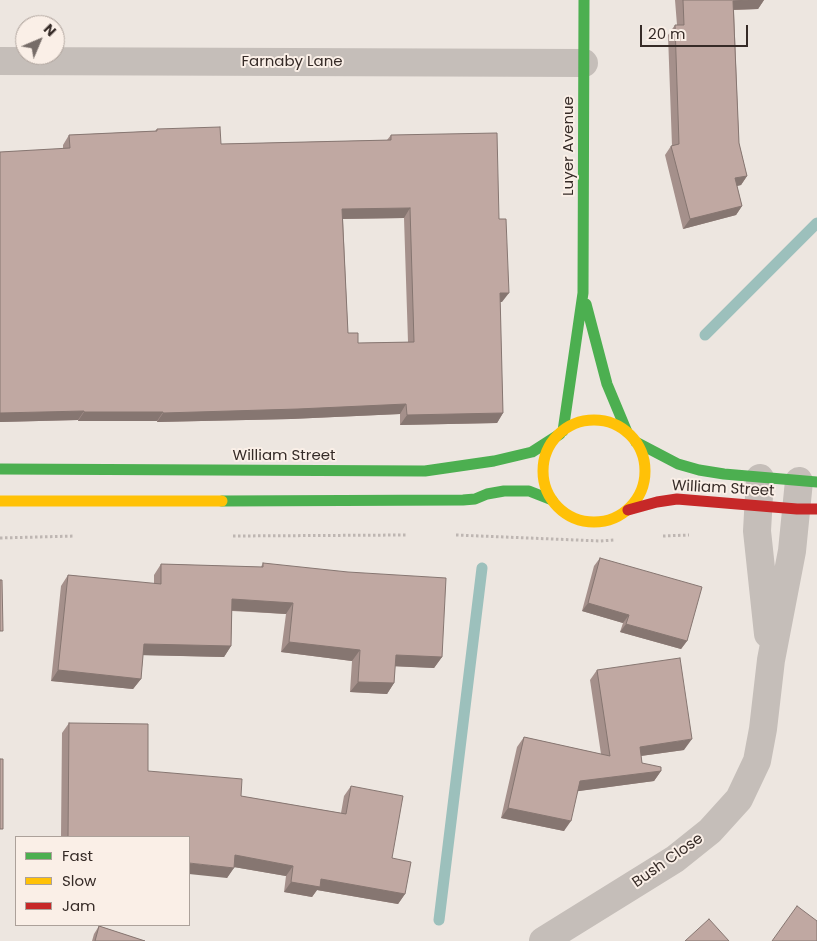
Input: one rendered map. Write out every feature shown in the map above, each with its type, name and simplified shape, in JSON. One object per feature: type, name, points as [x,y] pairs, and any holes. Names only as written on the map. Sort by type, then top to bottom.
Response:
[{"type":"main road","name":"Luyer Avenue","points":[[561,432],[583,292],[584,0]]},
{"type":"main road","name":"Luyer Avenue","points":[[583,292],[607,384],[627,432]]},
{"type":"main road","points":[[595,420],[612,423],[627,432],[636,442],[646,468],[644,483],[638,498],[628,510],[614,519],[596,522],[580,520],[564,512],[552,500],[546,485],[544,469],[546,454],[553,441],[561,432],[578,423],[595,420]]},
{"type":"main road","name":"William Street","points":[[0,469],[425,471],[494,461],[532,452],[561,432]]},
{"type":"main road","name":"William Street","points":[[636,442],[685,466],[724,474],[808,482]]},
{"type":"main road","points":[[0,501],[463,500],[476,499],[487,494],[504,491],[529,491],[552,500]]},
{"type":"main road","name":"William Street","points":[[628,510],[677,499],[807,509]]},
{"type":"street","name":"Farnaby Lane","points":[[0,61],[584,63]]},
{"type":"street","name":"Bush Close","points":[[760,478],[757,531],[771,660]]},
{"type":"street","name":"Bush Close","points":[[543,941],[675,859],[710,831],[740,799],[757,761],[763,729],[771,660],[792,551],[807,509],[808,482]]},
{"type":"path","points":[[229,536],[412,535]]},
{"type":"path","points":[[450,535],[600,541],[617,540]]},
{"type":"path","points":[[661,537],[694,535]]},
{"type":"path","points":[[0,538],[76,536]]},
{"type":"building","points":[[683,0],[749,0],[733,1],[739,143],[747,176],[735,178],[742,206],[690,219],[671,146],[679,144],[675,25],[684,25]]},
{"type":"building","points":[[220,127],[221,144],[391,140],[391,135],[497,133],[499,219],[506,219],[509,293],[500,293],[503,413],[407,415],[406,404],[163,413],[84,411],[0,413],[0,152],[70,148],[69,135],[157,131],[157,129]],"holes":[[[410,208],[414,342],[358,343],[358,333],[348,333],[342,209]]]},
{"type":"building","points":[[600,558],[702,587],[687,641],[626,624],[629,615],[588,603]]},
{"type":"building","points":[[263,563],[348,572],[446,578],[442,657],[396,655],[394,683],[358,682],[360,650],[289,642],[293,603],[232,599],[231,646],[144,644],[141,679],[58,670],[68,575],[161,584],[161,564],[263,567]]},
{"type":"building","points":[[0,580],[2,580],[3,631],[0,631]]},
{"type":"building","points":[[680,658],[692,739],[640,747],[642,763],[661,767],[661,771],[580,781],[571,821],[508,808],[524,737],[610,756],[597,670]]},
{"type":"building","points":[[69,723],[148,724],[148,771],[242,779],[241,796],[346,814],[351,786],[403,796],[392,858],[411,862],[405,894],[321,879],[320,887],[291,882],[293,866],[235,855],[234,868],[190,863],[190,836],[68,836]]},
{"type":"building","points":[[0,759],[3,759],[3,829],[0,829]]},
{"type":"building","points":[[797,906],[817,921],[817,941],[772,941]]},
{"type":"building","points":[[709,919],[729,941],[685,941]]},
{"type":"building","points":[[99,926],[145,941],[95,941]]},
{"type":"waterway","points":[[705,335],[817,223]]},
{"type":"waterway","points":[[439,920],[482,568]]},
{"type":"traffic: fast","points":[[563,431],[583,293],[584,0]]},
{"type":"traffic: fast","points":[[586,304],[607,384],[627,432]]},
{"type":"traffic: fast","points":[[0,469],[425,471],[494,461],[532,452],[560,434]]},
{"type":"traffic: fast","points":[[636,442],[678,464],[699,470],[817,482]]},
{"type":"traffic: fast","points":[[222,501],[463,500],[475,499],[487,494],[504,491],[529,491],[552,500]]},
{"type":"traffic: slow","points":[[594,420],[613,424],[630,435],[641,452],[645,471],[641,490],[630,507],[613,518],[594,522],[575,518],[558,507],[547,490],[543,471],[547,452],[558,435],[575,424],[594,420]]},
{"type":"traffic: slow","points":[[0,501],[222,501]]},
{"type":"traffic: jam","points":[[628,510],[677,499],[817,509]]}]
